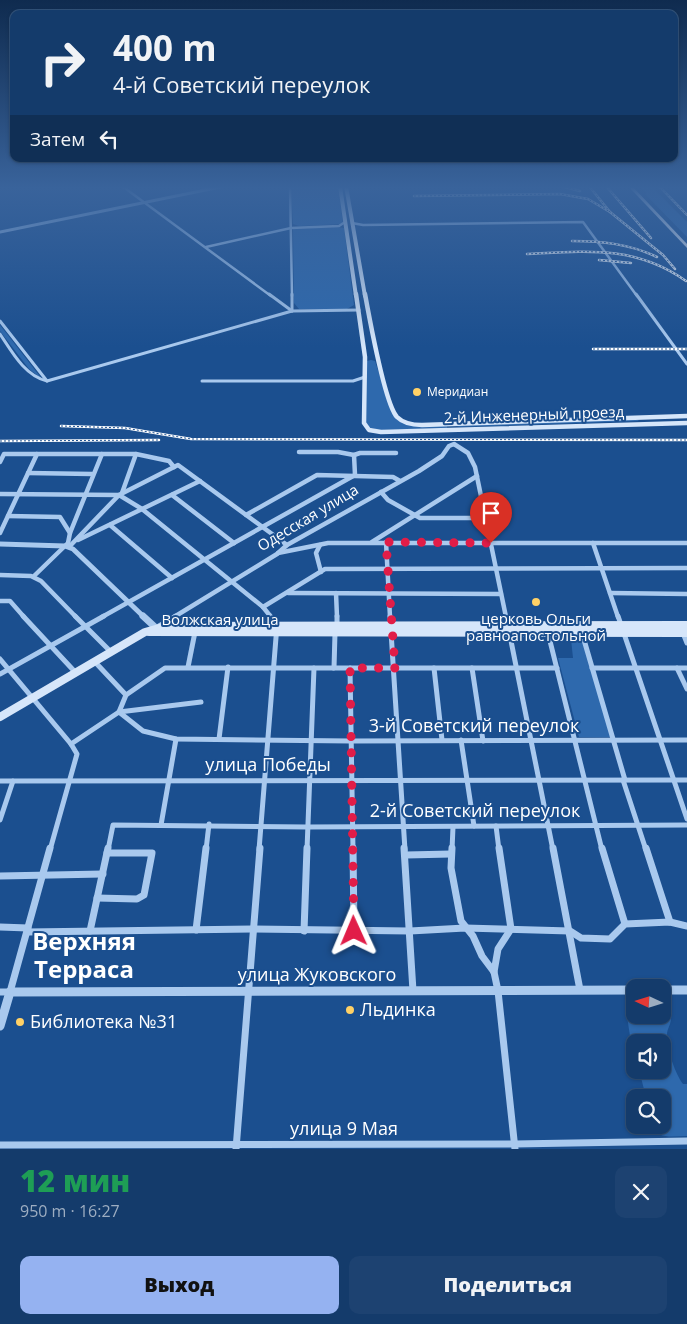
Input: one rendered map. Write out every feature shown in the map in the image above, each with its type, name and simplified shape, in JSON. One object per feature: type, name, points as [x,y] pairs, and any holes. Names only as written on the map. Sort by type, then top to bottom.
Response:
[{"type":"main road","points":[[365,357],[376,357],[363,290],[356,240],[348,241],[365,357],[365,386]]},
{"type":"main road","points":[[356,290],[363,290]]},
{"type":"main road","points":[[361,328],[370,327]]},
{"type":"main road","name":"2-й Инженерный проезд","points":[[376,357],[394,413],[404,422],[453,427],[687,423]]},
{"type":"main road","name":"2-й Инженерный проезд","points":[[365,386],[364,423],[369,430],[381,432],[687,416]]},
{"type":"main road","points":[[643,418],[646,424]]},
{"type":"main road","name":"Волжская улица","points":[[146,632],[277,629],[337,625],[509,633],[685,633]]},
{"type":"main road","name":"Волжская улица","points":[[146,632],[169,626],[277,629],[335,633],[508,625],[687,625]]},
{"type":"main road","points":[[0,717],[146,632]]},
{"type":"street","points":[[196,240],[292,311]]},
{"type":"street","points":[[206,247],[239,240]]},
{"type":"street","points":[[291,240],[292,311]]},
{"type":"street","points":[[597,240],[687,364]]},
{"type":"street","points":[[0,334],[30,373],[41,381],[47,381],[292,311],[359,310]]},
{"type":"street","points":[[0,321],[47,381]]},
{"type":"street","points":[[353,382],[365,377]]},
{"type":"street","points":[[202,381],[353,382],[365,386]]},
{"type":"street","name":"Одесская улица","points":[[156,628],[277,554],[287,545],[442,456],[449,446],[454,444],[460,446],[472,456],[477,476]]},
{"type":"street","points":[[299,452],[338,452],[354,455],[360,453],[396,453]]},
{"type":"street","points":[[0,462],[4,454],[136,454],[169,461],[174,467]]},
{"type":"street","points":[[0,533],[37,454]]},
{"type":"street","points":[[67,547],[70,533],[86,495],[92,474],[102,454]]},
{"type":"street","points":[[76,541],[124,491],[136,454]]},
{"type":"street","points":[[354,455],[354,475]]},
{"type":"street","points":[[0,494],[119,495],[178,464],[287,545]]},
{"type":"street","points":[[28,473],[92,474]]},
{"type":"street","points":[[246,515],[317,475],[354,475],[392,478],[400,481]]},
{"type":"street","points":[[0,674],[354,475]]},
{"type":"street","points":[[372,542],[477,476],[547,826],[570,931],[580,990]]},
{"type":"street","points":[[34,576],[76,541],[200,481]]},
{"type":"street","points":[[381,492],[388,500],[420,518],[486,518]]},
{"type":"street","points":[[172,494],[234,543]]},
{"type":"street","points":[[119,495],[142,509],[263,607],[277,629],[236,1146]]},
{"type":"street","points":[[8,516],[60,517],[70,533]]},
{"type":"street","points":[[110,525],[172,578]]},
{"type":"street","points":[[277,554],[320,545],[372,542],[687,543]]},
{"type":"street","points":[[386,542],[393,629],[413,991]]},
{"type":"street","points":[[593,543],[687,819]]},
{"type":"street","points":[[0,544],[67,547],[76,551],[156,628]]},
{"type":"street","points":[[320,545],[316,553],[321,572]]},
{"type":"street","points":[[263,607],[326,569],[687,568]]},
{"type":"street","points":[[0,575],[34,576],[86,625],[111,652]]},
{"type":"street","points":[[287,593],[501,594]]},
{"type":"street","points":[[610,593],[687,594]]},
{"type":"street","points":[[336,594],[337,625]]},
{"type":"street","points":[[0,601],[10,601],[76,673]]},
{"type":"street","points":[[188,667],[195,632]]},
{"type":"street","points":[[334,668],[335,633]]},
{"type":"street","points":[[0,928],[90,931],[252,929],[410,931],[464,928],[570,931],[581,938],[610,939],[620,932],[625,924],[595,825],[576,739],[548,633]]},
{"type":"street","points":[[582,633],[637,825],[670,922]]},
{"type":"street","points":[[685,633],[687,643]]},
{"type":"street","points":[[0,659],[71,744],[77,754],[28,930],[5,992],[0,1026]]},
{"type":"street","points":[[95,662],[126,695]]},
{"type":"street","points":[[219,739],[228,667]]},
{"type":"street","points":[[119,712],[126,695],[166,668],[557,668]]},
{"type":"street","points":[[304,931],[314,668]]},
{"type":"street","points":[[350,668],[354,931]]},
{"type":"street","points":[[434,668],[442,740]]},
{"type":"street","points":[[472,668],[483,740]]},
{"type":"street","points":[[592,668],[687,668]]},
{"type":"street","points":[[677,668],[687,689]]},
{"type":"street","points":[[71,744],[119,712],[201,702]]},
{"type":"street","name":"3-й Советский переулок","points":[[119,712],[143,731],[176,739],[311,741],[687,740]]},
{"type":"street","points":[[162,824],[176,739]]},
{"type":"street","points":[[462,740],[474,826]]},
{"type":"street","points":[[0,820],[13,780]]},
{"type":"street","name":"улица Победы","points":[[0,781],[687,780]]},
{"type":"street","points":[[196,930],[209,824]]},
{"type":"street","name":"2-й Советский переулок","points":[[107,853],[113,825],[209,824],[307,827],[442,825],[453,827],[687,825]]},
{"type":"street","points":[[496,826],[511,929],[498,944],[495,954],[494,972],[498,991],[515,1147]]},
{"type":"street","points":[[453,827],[451,854],[453,881],[464,928],[473,936],[482,956],[494,972]]},
{"type":"street","points":[[90,931],[97,898],[103,874],[107,853],[152,853],[144,895],[136,899],[97,898]]},
{"type":"street","points":[[406,855],[451,854]]},
{"type":"street","points":[[0,876],[103,874]]},
{"type":"street","points":[[625,924],[670,922],[687,926]]},
{"type":"street","name":"улица Жуковского","points":[[5,992],[626,990]]},
{"type":"street","points":[[671,990],[687,990]]},
{"type":"street","name":"улица 9 Мая","points":[[0,1145],[515,1147],[687,1141]]},
{"type":"shaded area","points":[[293,240],[346,240],[354,305],[347,309],[299,309],[294,303]]},
{"type":"shaded area","points":[[0,325],[42,379],[29,369],[0,331]]},
{"type":"shaded area","points":[[367,361],[375,361],[392,413],[399,421],[447,426],[447,428],[381,430],[370,428],[366,423]]},
{"type":"shaded area","points":[[636,419],[639,421],[457,427],[459,426]]},
{"type":"shaded area","points":[[571,639],[583,639],[612,737],[579,737],[558,658],[573,658]]},
{"type":"shaded area","points":[[628,1024],[670,1024],[667,1034],[630,1034]]},
{"type":"shaded area","points":[[671,1056],[680,1080],[683,1084],[687,1084],[687,1136],[659,1134],[671,1134],[671,1089],[644,1089],[641,1079],[671,1079]]},
{"type":"railway","points":[[644,240],[663,255],[675,269]]},
{"type":"railway","points":[[572,241],[616,244],[637,249],[657,257]]},
{"type":"railway","points":[[527,254],[590,252],[629,256],[667,269],[686,281]]},
{"type":"railway","points":[[599,260],[631,263]]},
{"type":"railway","points":[[593,349],[687,349]]},
{"type":"railway","points":[[61,426],[125,428],[191,439],[687,440]]},
{"type":"railway","points":[[0,441],[159,440]]},
{"type":"place","name":"Меридиан","points":[[417,392]]},
{"type":"place","name":"церковь Ольги равноапостольной","points":[[536,602]]},
{"type":"place","name":"Льдинка","points":[[350,1010]]},
{"type":"place","name":"Библиотека №31","points":[[20,1022]]},
{"type":"district","name":"Верхняя Терраса","points":[[84,956]]},
{"type":"route","points":[[354,931],[350,668],[395,668],[386,542],[491,543]]}]
